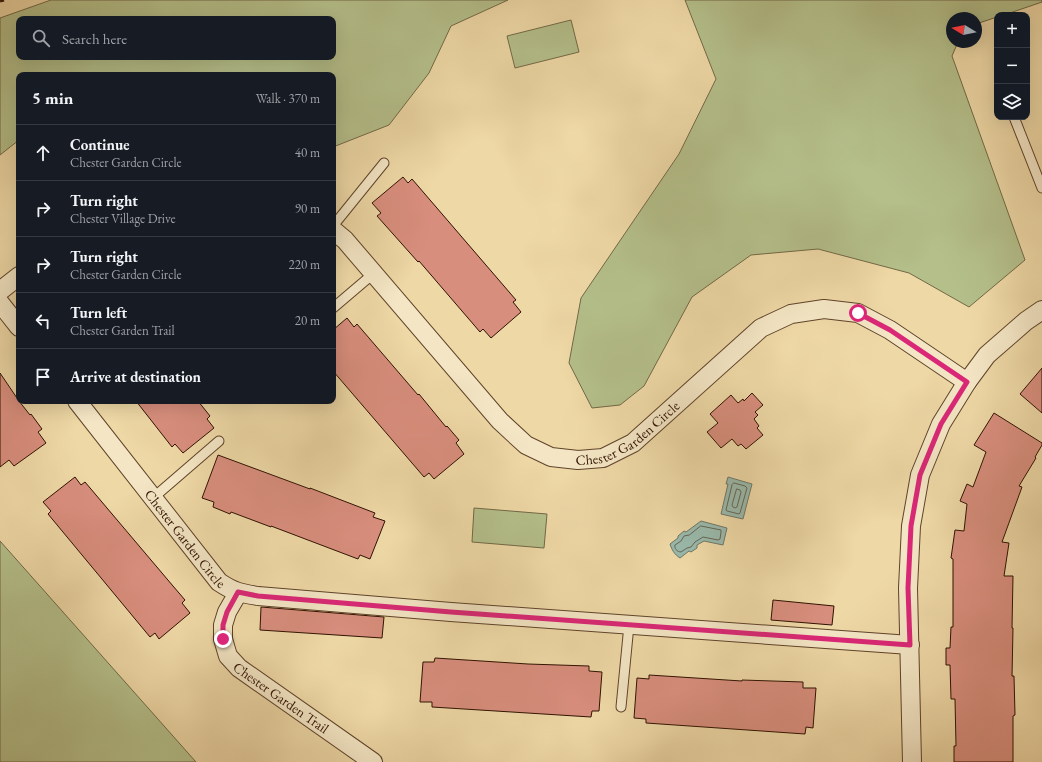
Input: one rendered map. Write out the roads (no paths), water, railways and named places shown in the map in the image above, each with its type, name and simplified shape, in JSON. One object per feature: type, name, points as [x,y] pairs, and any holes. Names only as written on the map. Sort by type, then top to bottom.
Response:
[{"type":"street","name":"Chester Garden Circle","points":[[336,232],[345,240],[500,421],[526,445],[550,457],[578,460],[604,458],[633,443],[761,328],[790,314],[824,309],[858,313],[890,330],[967,382]]},
{"type":"street","points":[[0,291],[16,278]]},
{"type":"street","points":[[0,303],[16,323]]},
{"type":"street","points":[[912,762],[908,588],[911,526],[920,475],[941,424],[967,382],[987,355],[1026,321],[1042,310]]},
{"type":"street","name":"Chester Garden Circle","points":[[79,404],[219,582],[227,588],[238,592],[258,596],[443,612],[910,645]]},
{"type":"street","name":"Chester Garden Trail","points":[[238,592],[227,612],[223,625],[223,639],[228,656],[239,668],[373,762]]},
{"type":"lane","points":[[1015,120],[1042,188]]},
{"type":"lane","points":[[336,222],[384,162]]},
{"type":"lane","points":[[336,306],[374,274]]},
{"type":"lane","points":[[152,498],[219,441]]},
{"type":"lane","points":[[621,708],[629,625]]},
{"type":"water","points":[[728,477],[752,484],[743,519],[721,514],[728,484],[726,484]]},
{"type":"water","points":[[701,521],[727,528],[723,545],[704,541],[697,545],[697,548],[691,552],[689,551],[680,558],[676,555],[670,544],[684,531],[686,532]]},
{"type":"railway","points":[[0,1],[4,0]]}]
